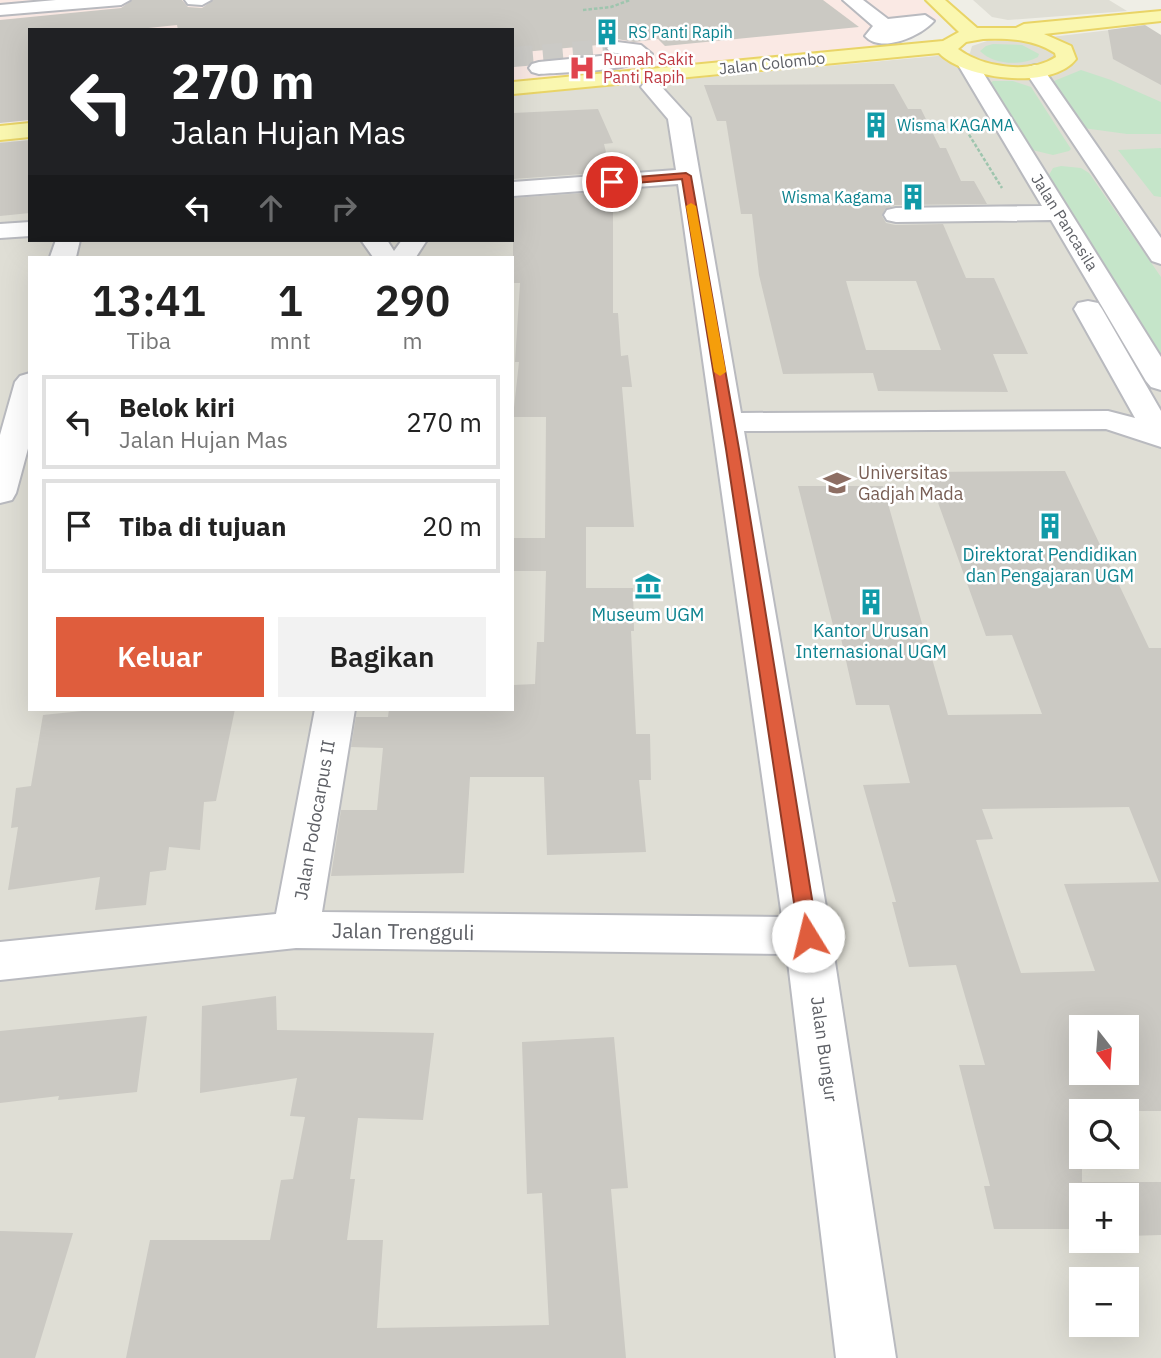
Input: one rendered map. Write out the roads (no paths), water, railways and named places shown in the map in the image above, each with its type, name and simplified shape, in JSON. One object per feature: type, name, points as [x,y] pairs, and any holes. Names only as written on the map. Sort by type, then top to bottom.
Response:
[{"type":"main road","points":[[935,0],[972,34]]},
{"type":"main road","points":[[959,0],[998,32],[1034,37],[1055,44],[1066,53],[1066,59],[1054,67],[1035,71],[997,70],[967,63],[951,54],[948,46],[955,39],[972,34],[998,32],[1084,24],[1161,16]]},
{"type":"main road","points":[[1055,44],[1084,24]]},
{"type":"main road","name":"Jalan Colombo","points":[[514,88],[948,46]]},
{"type":"main road","points":[[0,133],[28,130]]},
{"type":"street","points":[[0,10],[121,0]]},
{"type":"street","points":[[194,0],[202,0]]},
{"type":"street","points":[[852,0],[884,25],[876,37],[891,38],[925,21],[908,6]]},
{"type":"street","points":[[539,68],[631,59],[642,54],[634,48],[617,48]]},
{"type":"street","name":"Jalan Pancasila","points":[[967,63],[1044,162],[1060,214],[1099,278],[1154,395]]},
{"type":"street","points":[[1035,71],[1161,256]]},
{"type":"street","name":"Jalan Bungur","points":[[651,87],[679,118],[686,176],[728,422],[808,936],[866,1358]]},
{"type":"street","points":[[728,422],[1108,420],[1161,437],[1154,395],[1027,214],[1019,190],[1032,180],[1044,162],[1092,158]]},
{"type":"street","points":[[514,189],[686,176]]},
{"type":"street","points":[[896,215],[1060,214]]},
{"type":"street","points":[[0,231],[28,229]]},
{"type":"street","points":[[1070,278],[1099,278]]},
{"type":"street","points":[[0,493],[28,389]]},
{"type":"street","points":[[1108,420],[1154,395]]},
{"type":"street","name":"Jalan Podocarpus II","points":[[296,930],[335,711]]},
{"type":"street","name":"Jalan Trengguli","points":[[0,961],[296,930],[808,936]]},
{"type":"tunnel","points":[[514,57],[617,48]]},
{"type":"place","name":"RS Panti Rapih","points":[[607,32]]},
{"type":"place","name":"Rumah Sakit Panti Rapih","points":[[582,68]]},
{"type":"place","name":"Wisma KAGAMA","points":[[876,125]]},
{"type":"place","name":"Wisma Kagama","points":[[913,197]]},
{"type":"place","name":"Universitas Gadjah Mada","points":[[837,483]]},
{"type":"place","name":"Direktorat Pendidikan dan Pengajaran UGM","points":[[1050,526]]},
{"type":"place","name":"Museum UGM","points":[[648,586]]},
{"type":"place","name":"Kantor Urusan Internasional UGM","points":[[871,602]]}]
